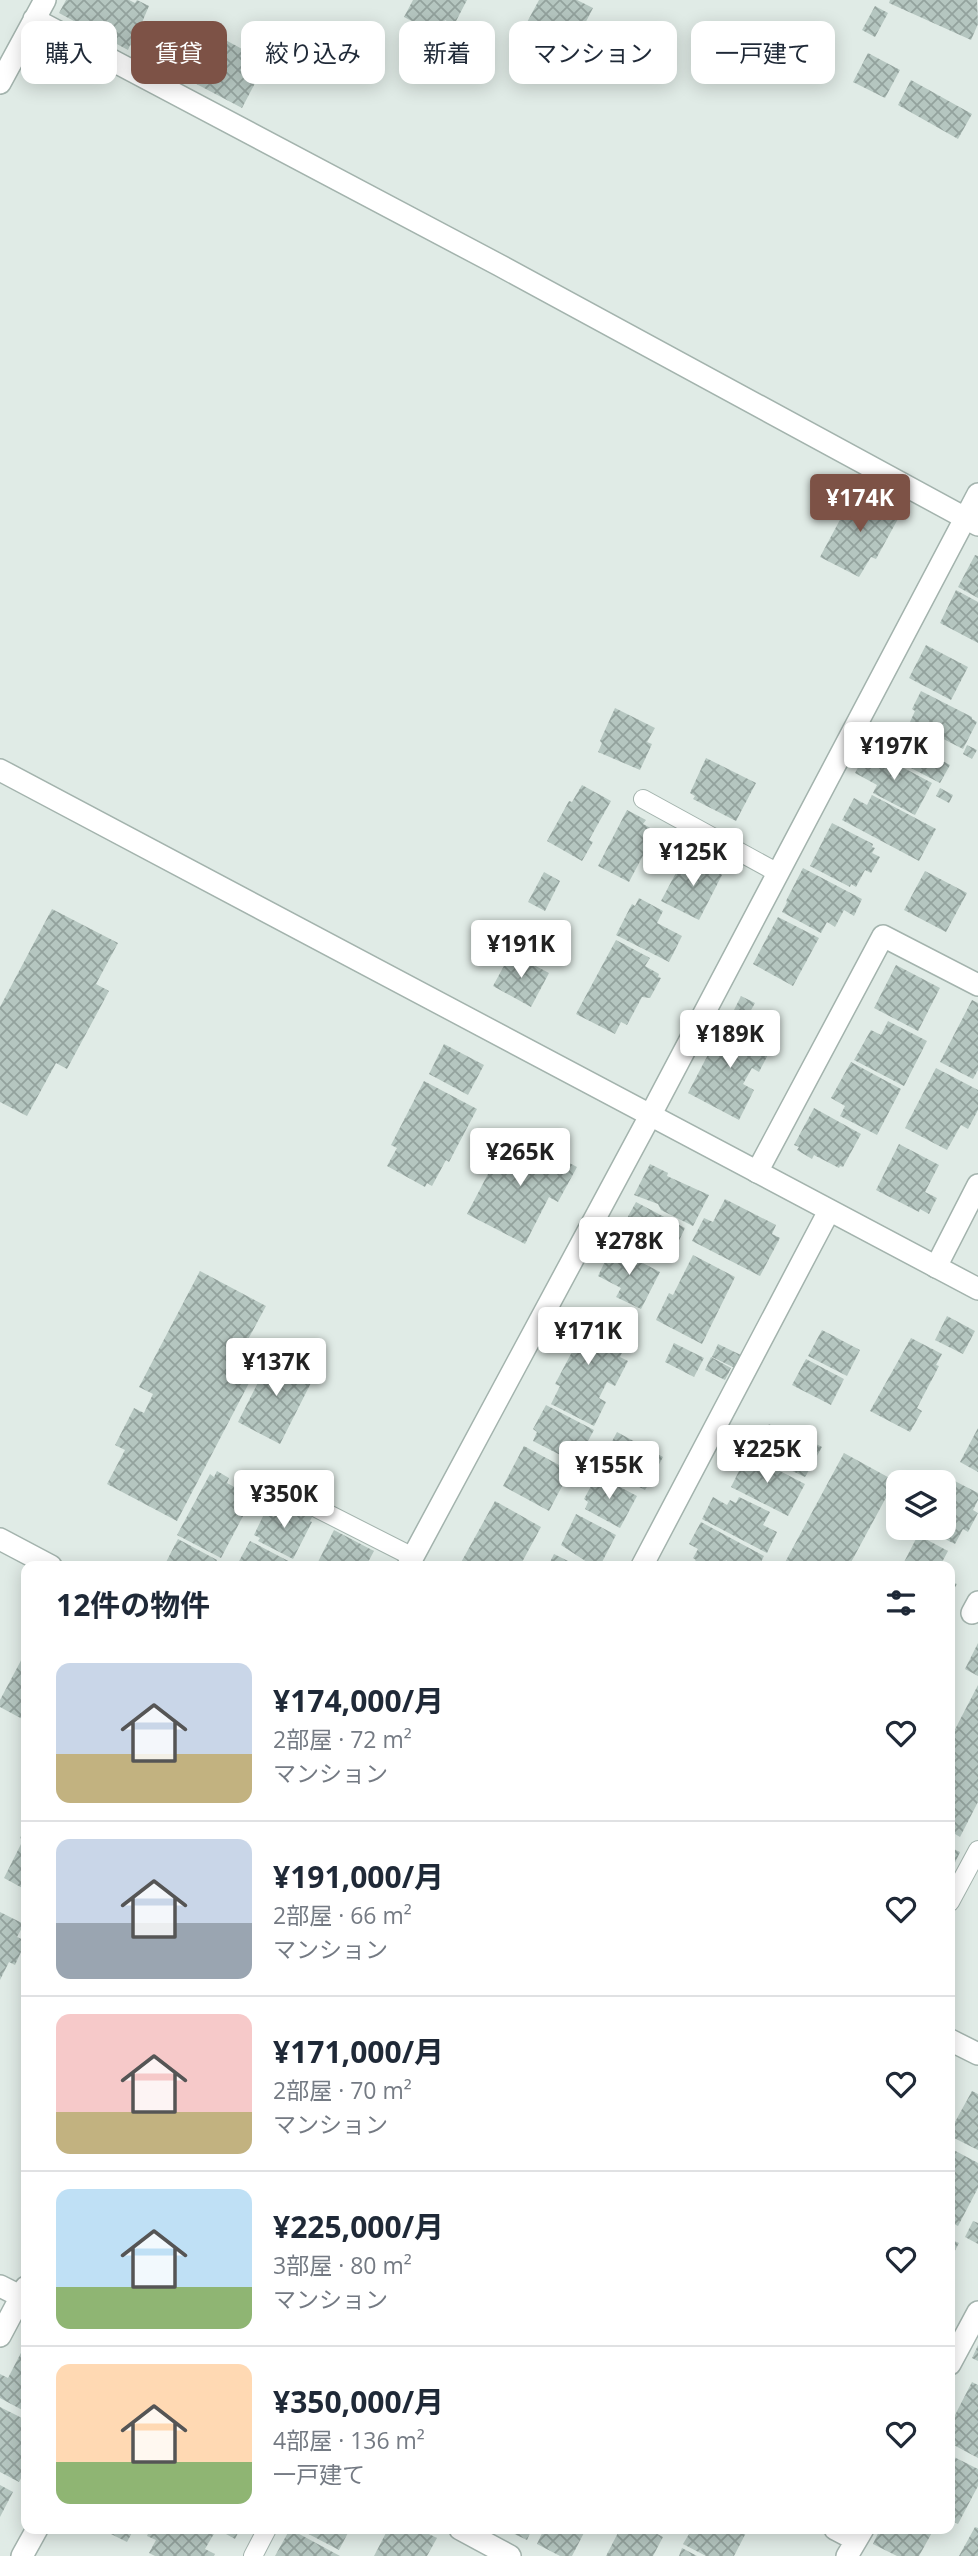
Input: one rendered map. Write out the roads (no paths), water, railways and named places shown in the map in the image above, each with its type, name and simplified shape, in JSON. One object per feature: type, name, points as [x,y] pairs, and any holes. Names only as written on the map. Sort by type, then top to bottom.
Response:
[{"type":"street","points":[[0,83],[45,0]]},
{"type":"street","points":[[34,19],[499,265],[971,521]]},
{"type":"street","points":[[411,1561],[778,873],[971,521],[978,494]]},
{"type":"street","points":[[0,770],[978,1289]]},
{"type":"street","points":[[757,1172],[883,936],[978,985]]},
{"type":"street","points":[[936,1267],[978,1185]]},
{"type":"street","points":[[645,1561],[829,1211]]},
{"type":"street","points":[[0,1539],[42,1561]]},
{"type":"street","points":[[955,2042],[978,2054]]},
{"type":"street","points":[[0,2286],[21,2293]]},
{"type":"street","points":[[0,2336],[21,2301]]},
{"type":"street","points":[[955,2355],[978,2312]]},
{"type":"street","points":[[22,2556],[34,2534]]},
{"type":"street","points":[[470,2534],[489,2551],[510,2556]]},
{"type":"lane","points":[[643,799],[778,873]]},
{"type":"lane","points":[[279,1489],[408,1561]]},
{"type":"lane","points":[[955,1893],[978,1850]]},
{"type":"lane","points":[[253,2556],[264,2534]]}]
